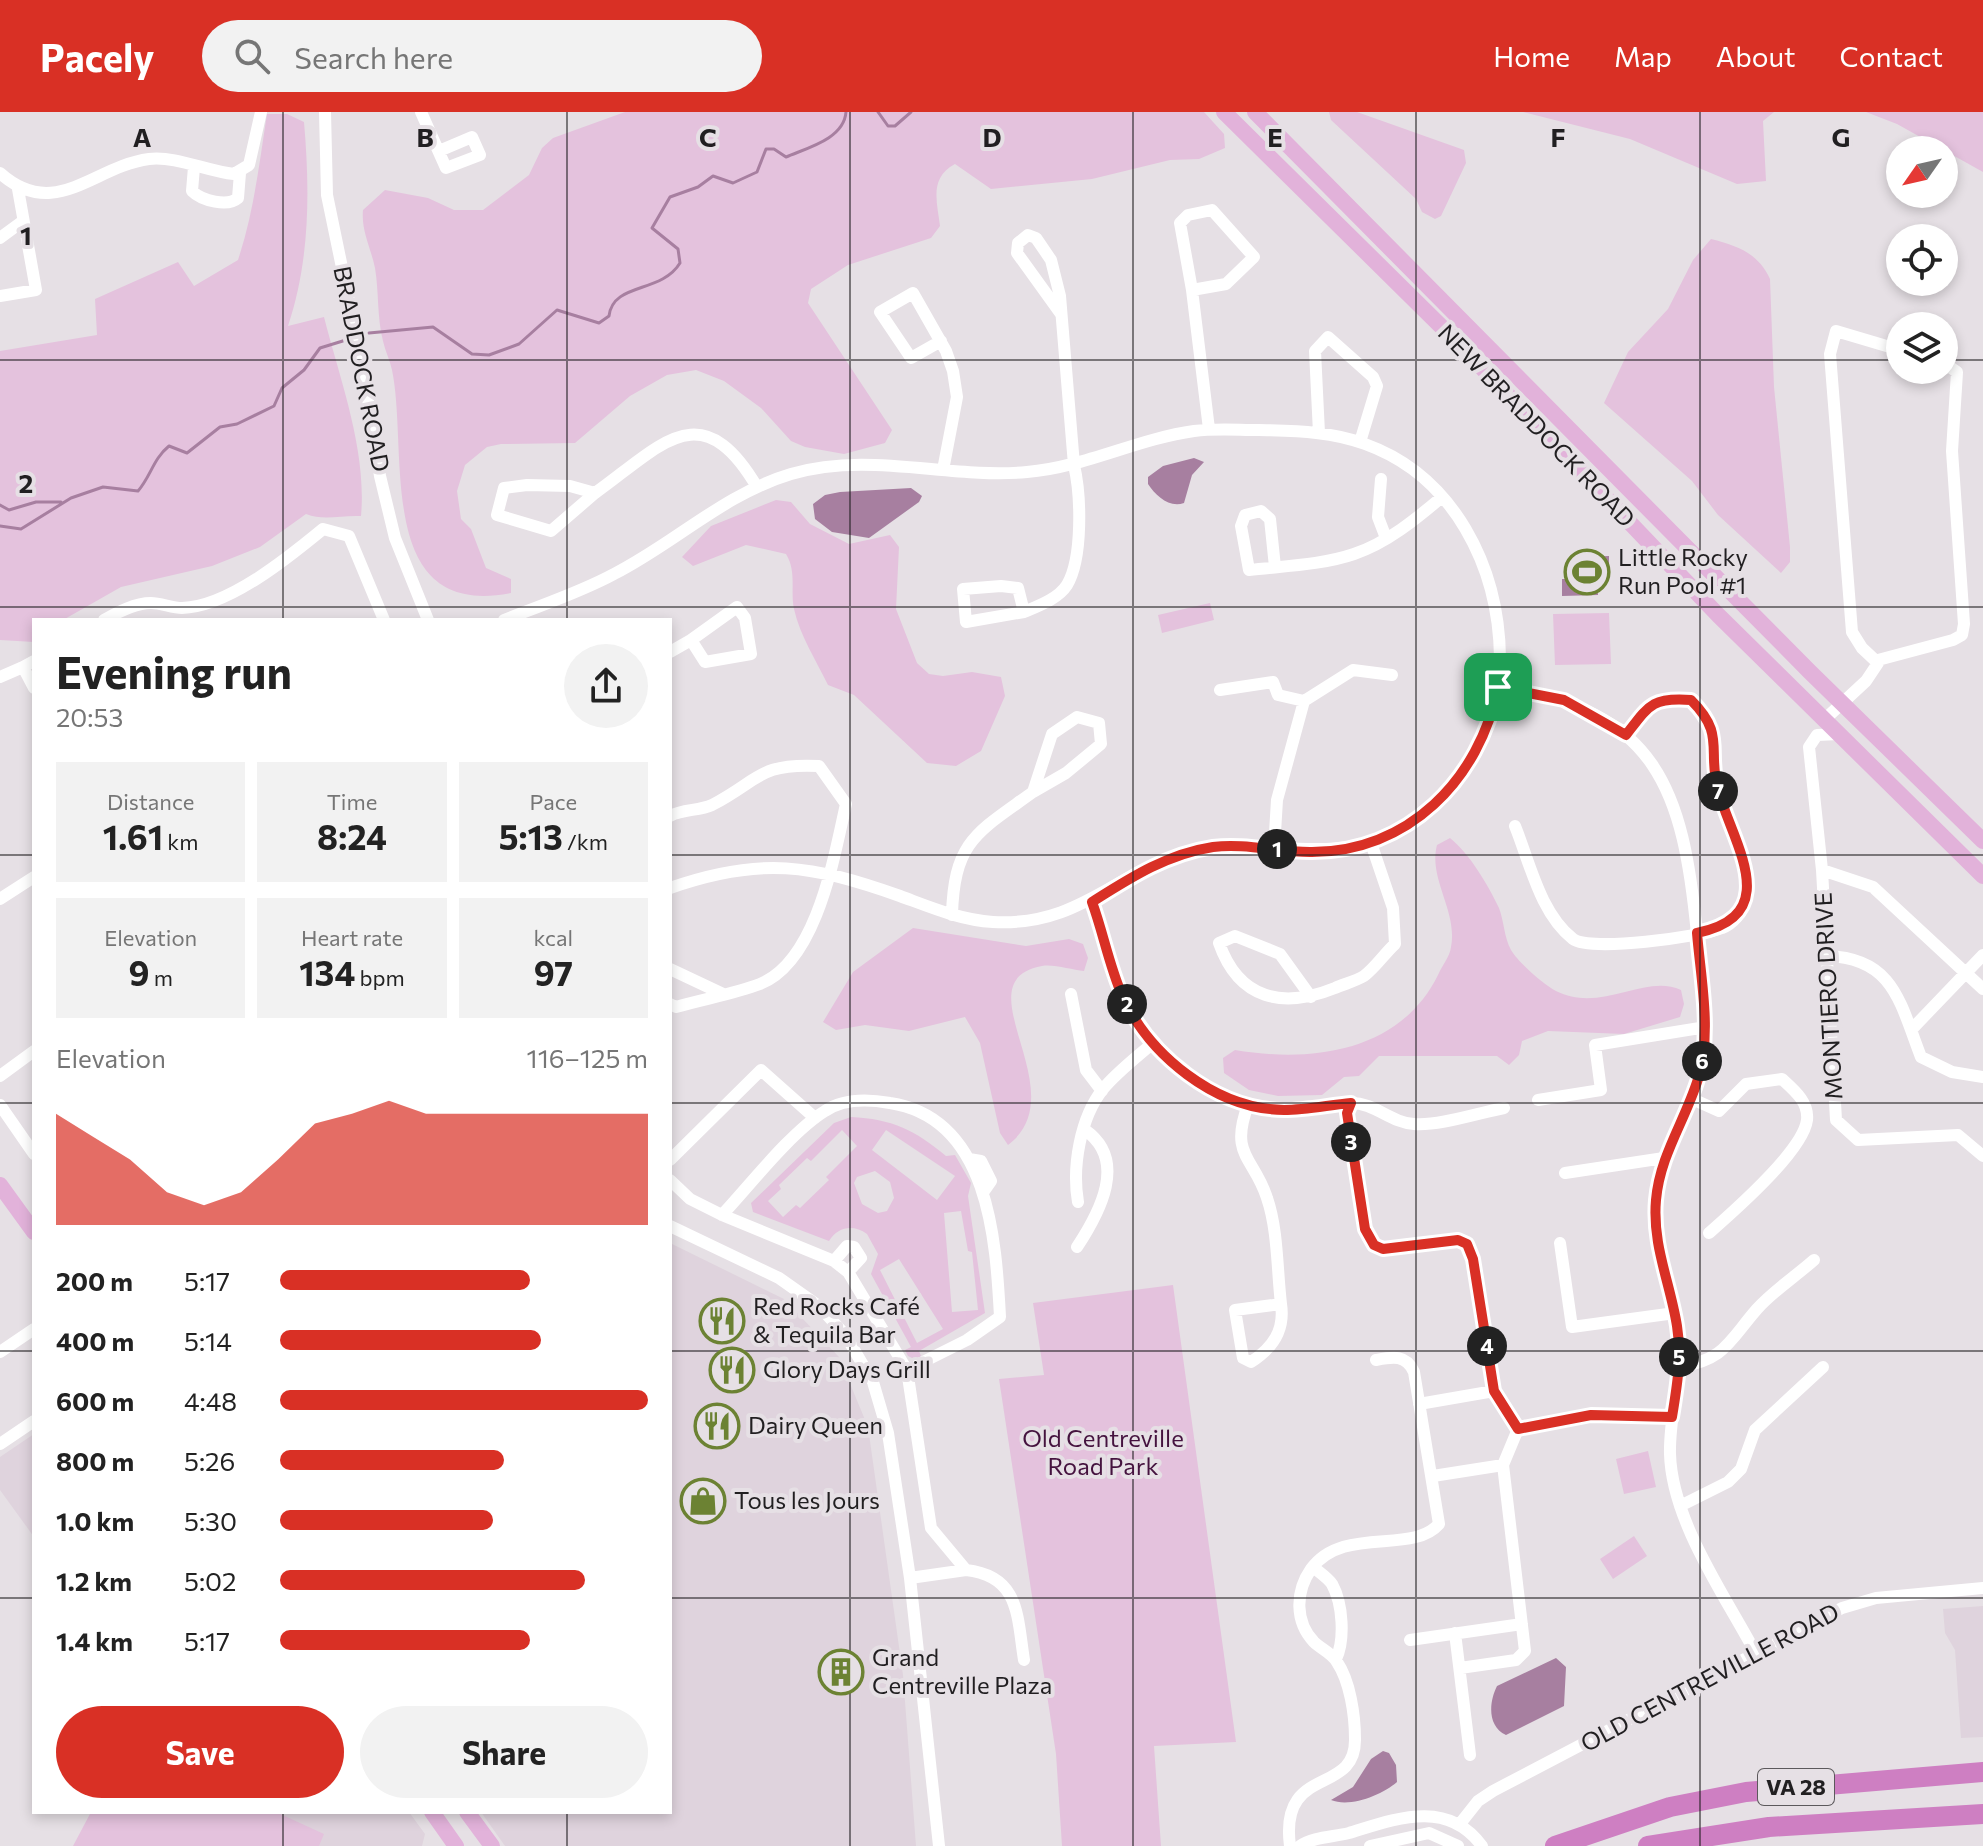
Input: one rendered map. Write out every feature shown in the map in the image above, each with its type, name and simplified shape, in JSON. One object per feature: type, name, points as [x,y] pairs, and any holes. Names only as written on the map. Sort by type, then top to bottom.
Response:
[{"type":"highway","name":"VA 28","points":[[1555,1846],[1670,1807],[1746,1792],[1983,1772]]},
{"type":"highway","name":"VA 28","points":[[1648,1846],[1708,1834],[1769,1827],[1983,1814]]},
{"type":"main road","name":"NEW BRADDOCK ROAD","points":[[1224,112],[1463,348],[1685,581],[1983,876]]},
{"type":"main road","name":"NEW BRADDOCK ROAD","points":[[1255,112],[1842,704],[1983,841]]},
{"type":"main road","points":[[0,1185],[32,1229]]},
{"type":"main road","points":[[433,1814],[456,1846]]},
{"type":"main road","points":[[468,1814],[492,1846]]},
{"type":"street","points":[[194,167],[192,191],[197,196],[226,203],[238,198],[240,173],[249,165],[261,112]]},
{"type":"street","name":"BRADDOCK ROAD","points":[[325,112],[327,195],[363,369],[380,476],[395,538],[427,618]]},
{"type":"street","points":[[421,112],[439,151]]},
{"type":"street","points":[[0,173],[18,189],[49,193],[73,190],[151,159],[240,173]]},
{"type":"street","points":[[0,296],[36,290],[18,189]]},
{"type":"street","points":[[1192,290],[1226,284],[1254,257],[1212,210],[1188,215],[1180,223],[1192,290],[1209,429]]},
{"type":"street","points":[[0,238],[23,221]]},
{"type":"street","points":[[1024,612],[1018,588],[963,589],[966,622],[1024,612],[1048,601],[1066,587],[1074,567],[1079,489],[1074,465],[1061,314],[1051,260],[1036,238],[1028,235],[1018,243],[1017,253],[1061,314]]},
{"type":"street","points":[[941,341],[911,358],[880,312],[913,293],[941,341],[953,371],[957,397],[943,470]]},
{"type":"street","points":[[1878,660],[1862,648],[1852,632],[1830,354],[1836,331],[1886,346]]},
{"type":"street","points":[[1319,433],[1315,351],[1328,337],[1354,359],[1377,386],[1360,442]]},
{"type":"street","points":[[1824,720],[1866,681],[1878,660],[1962,635],[1964,624],[1952,451],[1956,384]]},
{"type":"street","points":[[509,618],[611,576],[727,502],[791,474],[846,464],[1000,473],[1074,465],[1143,443],[1209,429],[1319,433],[1360,442],[1419,472],[1466,526],[1485,569],[1499,645],[1498,687],[1479,748],[1453,787],[1419,818],[1371,843],[1325,851],[1216,847],[1178,855],[1092,902],[1054,916],[1016,922],[952,915],[830,872],[767,866],[736,870],[672,887]]},
{"type":"street","points":[[595,493],[570,486],[504,488],[497,515],[551,531],[595,493],[664,444],[691,431],[708,434],[726,445],[757,487]]},
{"type":"street","points":[[1381,479],[1378,517],[1386,538]]},
{"type":"street","points":[[1275,567],[1270,519],[1261,511],[1245,515],[1241,526],[1249,570],[1275,567],[1354,554],[1386,538],[1442,497]]},
{"type":"street","points":[[108,618],[120,611],[150,603],[182,608],[212,602],[284,562],[323,529],[349,536],[383,618]]},
{"type":"street","points":[[539,606],[543,618]]},
{"type":"street","points":[[672,651],[737,607],[745,618],[751,654],[705,662],[691,640]]},
{"type":"street","points":[[0,677],[28,664]]},
{"type":"street","points":[[1274,849],[1277,800],[1304,701],[1353,670],[1392,675]]},
{"type":"street","points":[[1220,690],[1273,682],[1278,695],[1304,701]]},
{"type":"street","points":[[1498,687],[1564,700],[1626,735],[1655,770],[1676,807],[1690,865],[1706,1027],[1703,1057],[1690,1098],[1664,1158],[1655,1224],[1661,1266],[1675,1313],[1679,1367],[1670,1458],[1680,1506],[1755,1652]]},
{"type":"street","points":[[1515,826],[1557,925],[1576,942],[1599,946],[1724,927],[1745,903],[1745,894],[1742,850],[1718,790],[1710,719],[1691,700],[1664,698],[1645,711],[1626,735]]},
{"type":"street","points":[[952,915],[953,880],[966,847],[983,827],[1066,773],[1101,744],[1099,723],[1077,717],[1052,734],[1033,792]]},
{"type":"street","name":"MONTIERO DRIVE","points":[[1839,734],[1819,735],[1810,741],[1809,747],[1822,870],[1836,1120],[1858,1140],[1958,1135],[1983,1156]]},
{"type":"street","points":[[672,815],[709,806],[751,778],[784,764],[819,766],[846,804],[830,872],[802,944],[783,970],[762,983],[676,1007],[672,1005]]},
{"type":"street","points":[[1311,997],[1280,954],[1235,936],[1219,943],[1227,965],[1253,989],[1277,1000],[1311,997],[1364,975],[1395,944],[1393,908],[1371,843]]},
{"type":"street","points":[[1822,870],[1873,887],[1983,989]]},
{"type":"street","points":[[0,899],[32,878]]},
{"type":"street","points":[[1092,902],[1122,994],[1139,1026],[1172,1062],[1202,1085],[1248,1105],[1283,1110],[1365,1104],[1414,1124],[1504,1108]]},
{"type":"street","points":[[1911,1030],[1983,955]]},
{"type":"street","points":[[1827,956],[1854,957],[1879,971],[1899,998],[1921,1057],[1952,1072],[1983,1077]]},
{"type":"street","points":[[672,970],[723,994]]},
{"type":"street","points":[[1071,994],[1086,1070],[1102,1091]]},
{"type":"street","points":[[1538,1100],[1601,1090],[1595,1045],[1706,1027]]},
{"type":"street","points":[[1078,1202],[1073,1174],[1085,1130],[1102,1091],[1154,1042]]},
{"type":"street","points":[[0,1076],[32,1052]]},
{"type":"street","points":[[672,1158],[761,1070],[815,1118]]},
{"type":"street","points":[[1690,1098],[1719,1111],[1746,1084],[1782,1079],[1802,1097],[1807,1119],[1799,1138],[1760,1189],[1709,1233]]},
{"type":"street","points":[[722,1215],[815,1118],[842,1103],[872,1100],[898,1104],[924,1114],[969,1159],[984,1191],[998,1279],[1000,1317],[967,1340],[907,1370]]},
{"type":"street","points":[[1351,1103],[1347,1113],[1368,1238],[1383,1249],[1458,1240],[1467,1244],[1473,1259],[1494,1391],[1518,1429]]},
{"type":"street","points":[[0,1105],[32,1151]]},
{"type":"street","points":[[1248,1105],[1241,1139],[1247,1164],[1267,1196],[1283,1319],[1274,1343],[1251,1362],[1243,1358],[1235,1310],[1281,1304]]},
{"type":"street","points":[[1077,1247],[1097,1216],[1109,1160],[1098,1139],[1085,1130]]},
{"type":"street","points":[[1565,1173],[1664,1158]]},
{"type":"street","points":[[672,1182],[690,1199],[834,1261],[848,1272],[907,1370],[931,1528],[966,1570]]},
{"type":"street","points":[[672,1227],[796,1288],[820,1307],[846,1336],[873,1382],[882,1408],[910,1578],[927,1711],[939,1846]]},
{"type":"street","points":[[1560,1243],[1572,1327],[1675,1313]]},
{"type":"street","points":[[834,1261],[847,1246],[854,1247],[861,1258],[848,1272]]},
{"type":"street","points":[[1679,1367],[1710,1360],[1739,1334],[1758,1308],[1814,1260]]},
{"type":"street","points":[[0,1352],[32,1330]]},
{"type":"street","points":[[1290,1846],[1287,1824],[1290,1807],[1298,1795],[1345,1769],[1353,1756],[1355,1738],[1345,1677],[1336,1659],[1305,1630],[1300,1616],[1303,1583],[1313,1567],[1339,1547],[1426,1534],[1439,1524],[1433,1476],[1410,1364],[1395,1356],[1376,1360]]},
{"type":"street","points":[[1680,1506],[1728,1482],[1741,1469],[1755,1430],[1823,1367]]},
{"type":"street","points":[[1419,1404],[1494,1391]]},
{"type":"street","points":[[1518,1429],[1591,1415],[1672,1417]]},
{"type":"street","points":[[0,1444],[32,1422]]},
{"type":"street","points":[[1460,1668],[1521,1658],[1525,1651],[1503,1465],[1518,1429]]},
{"type":"street","points":[[1433,1476],[1503,1465]]},
{"type":"street","points":[[1313,1567],[1332,1584],[1337,1602],[1343,1644],[1336,1659]]},
{"type":"street","points":[[910,1578],[966,1570],[985,1572],[1003,1583],[1014,1602],[1024,1660]]},
{"type":"street","name":"OLD CENTREVILLE ROAD","points":[[1459,1825],[1478,1801],[1493,1791],[1851,1604],[1931,1591],[1983,1588]]},
{"type":"street","points":[[1410,1640],[1522,1624]]},
{"type":"street","points":[[1455,1633],[1470,1755]]},
{"type":"street","points":[[1300,1846],[1396,1817],[1426,1815],[1459,1825],[1482,1846]]},
{"type":"street","points":[[1370,1846],[1429,1833],[1458,1846]]},
{"type":"shaded area","points":[[1194,458],[1204,462],[1192,475],[1184,503],[1173,504],[1163,500],[1148,484],[1148,477],[1163,466]]},
{"type":"shaded area","points":[[911,488],[922,496],[919,502],[869,538],[832,532],[815,519],[813,504],[825,495]]},
{"type":"shaded area","name":"Little Rocky Run Pool #1","points":[[1609,556],[1609,565],[1597,566],[1598,595],[1562,596],[1562,579],[1578,579],[1577,557]]},
{"type":"shaded area","points":[[672,1244],[784,1299],[839,1357],[868,1427],[903,1675],[916,1846],[505,1846],[482,1814],[672,1814]]},
{"type":"shaded area","points":[[32,1435],[32,1534],[0,1490],[0,1457]]},
{"type":"shaded area","points":[[1983,1606],[1983,1737],[1961,1738],[1955,1650],[1945,1633],[1943,1609]]},
{"type":"shaded area","points":[[1556,1658],[1566,1667],[1564,1706],[1506,1735],[1500,1731],[1491,1713],[1497,1686]]},
{"type":"shaded area","points":[[1383,1751],[1389,1753],[1396,1765],[1397,1782],[1366,1799],[1347,1802],[1331,1800],[1353,1787],[1371,1759]]},
{"type":"shaded area","points":[[276,1814],[410,1814],[425,1834],[422,1846],[318,1846]]},
{"type":"green space","points":[[625,112],[1204,112],[1224,134],[1225,148],[1199,159],[1170,160],[1092,179],[991,189],[955,164],[941,176],[938,183],[940,226],[931,238],[848,265],[811,289],[808,303],[892,430],[885,443],[844,454],[805,447],[791,441],[761,408],[724,381],[696,370],[667,375],[630,396],[575,443],[501,444],[487,447],[465,465],[457,491],[461,519],[471,529],[486,568],[511,579],[511,593],[467,594],[437,581],[417,556],[406,522],[392,370],[381,332],[375,268],[365,232],[363,210],[385,190],[428,198],[454,210],[483,210],[529,175],[542,148],[553,138]]},
{"type":"green space","points":[[1329,112],[1357,112],[1464,150],[1466,163],[1441,216],[1435,219],[1422,212],[1416,199],[1331,120]]},
{"type":"green space","points":[[1523,112],[1774,112],[1763,121],[1766,181],[1737,184],[1630,139]]},
{"type":"green space","points":[[1866,112],[1983,112],[1983,172],[1958,158],[1958,136],[1918,136]]},
{"type":"green space","points":[[267,114],[287,114],[304,122],[307,174],[304,251],[288,326],[324,317],[356,441],[362,491],[361,516],[306,514],[260,547],[212,566],[121,587],[67,618],[32,618],[32,642],[0,640],[0,351],[97,335],[95,299],[178,262],[194,286],[238,260],[252,206]]},
{"type":"green space","points":[[1711,239],[1746,252],[1760,263],[1770,279],[1774,387],[1790,547],[1790,562],[1781,573],[1718,515],[1692,481],[1604,403],[1628,352],[1668,309],[1693,260]]},
{"type":"green space","points":[[776,500],[791,502],[810,524],[849,544],[890,535],[899,547],[896,609],[917,663],[929,674],[943,676],[972,672],[1001,677],[1005,696],[981,751],[956,766],[927,763],[854,695],[828,685],[797,619],[791,568],[786,554],[746,545],[693,566],[682,557],[711,526]]},
{"type":"green space","points":[[1210,603],[1214,620],[1162,633],[1158,615]]},
{"type":"green space","points":[[1609,613],[1611,664],[1555,665],[1553,614]]},
{"type":"green space","points":[[1450,838],[1471,861],[1490,890],[1499,908],[1511,950],[1545,984],[1573,997],[1589,998],[1667,986],[1681,990],[1684,1004],[1680,1017],[1624,1034],[1548,1031],[1522,1041],[1519,1055],[1509,1065],[1497,1056],[1379,1056],[1359,1076],[1344,1077],[1322,1095],[1278,1096],[1249,1090],[1224,1073],[1223,1058],[1235,1050],[1294,1055],[1351,1046],[1377,1036],[1401,1021],[1422,1001],[1451,947],[1450,921],[1435,858],[1437,845]]},
{"type":"green space","points":[[913,928],[1026,946],[1069,939],[1083,944],[1088,958],[1084,971],[1042,966],[1020,976],[1012,993],[1013,1015],[1028,1069],[1031,1097],[1026,1123],[1008,1145],[1000,1133],[980,1043],[965,1017],[909,1031],[865,1025],[836,1030],[823,1022],[853,972]]},
{"type":"green space","points":[[851,1117],[891,1123],[924,1139],[946,1156],[955,1155],[971,1183],[968,1196],[985,1313],[919,1351],[921,1356],[916,1360],[908,1356],[905,1350],[911,1347],[871,1274],[878,1254],[867,1234],[846,1228],[829,1241],[753,1212],[751,1203],[834,1123]],"holes":[[[842,1130],[857,1146],[800,1208],[796,1205],[783,1217],[768,1201],[781,1189],[779,1185],[807,1158],[811,1161]],[[886,1130],[955,1176],[937,1200],[872,1150]],[[875,1171],[890,1182],[894,1198],[887,1211],[878,1213],[862,1204],[854,1183],[857,1177]],[[961,1211],[968,1251],[972,1252],[978,1310],[952,1312],[944,1213]],[[899,1259],[943,1329],[917,1343],[880,1270]]]},
{"type":"green space","name":"Old Centreville Road Park","points":[[1173,1285],[1236,1742],[1154,1746],[1161,1846],[1062,1846],[1056,1754],[999,1379],[1044,1375],[1033,1303]]},
{"type":"green space","points":[[1648,1451],[1656,1487],[1624,1494],[1616,1459]]},
{"type":"green space","points":[[1634,1536],[1647,1556],[1613,1579],[1600,1559]]},
{"type":"green space","points":[[90,1814],[280,1814],[324,1834],[319,1846],[73,1846]]},
{"type":"waterway","points":[[369,333],[433,327],[472,354],[489,355],[519,344],[557,310],[599,323],[609,316],[612,305],[619,298],[661,280],[680,263],[678,249],[652,228],[670,197],[698,187],[713,176],[733,183],[757,172],[766,149],[774,149],[786,157],[814,146],[839,129],[846,112]]},
{"type":"waterway","points":[[878,112],[888,126],[895,126],[911,112]]},
{"type":"waterway","points":[[0,526],[21,529],[71,498],[103,487],[138,491],[159,456],[169,446],[187,453],[220,427],[237,424],[274,406],[282,388],[304,370],[320,348],[346,340]]},
{"type":"waterway","points":[[0,505],[9,510],[36,502],[61,502]]},
{"type":"place","name":"Little Rocky Run Pool #1","points":[[1587,572]]},
{"type":"place","name":"Red Rocks Café & Tequila Bar","points":[[722,1321]]},
{"type":"place","name":"Glory Days Grill","points":[[732,1370]]},
{"type":"place","name":"Dairy Queen","points":[[717,1426]]},
{"type":"place","name":"Tous les Jours","points":[[703,1501]]},
{"type":"place","name":"Grand Centreville Plaza","points":[[841,1672]]},
{"type":"route","points":[[1498,687],[1564,700],[1592,713],[1626,735],[1645,711],[1664,698],[1691,700],[1710,719],[1718,790],[1742,850],[1745,903],[1737,917],[1724,927],[1697,933],[1706,1027],[1703,1057],[1698,1078],[1671,1138],[1659,1174],[1655,1224],[1657,1247],[1674,1309],[1679,1342],[1672,1417],[1591,1415],[1518,1429],[1494,1391],[1473,1259],[1467,1244],[1458,1240],[1383,1249],[1368,1238],[1347,1113],[1351,1103],[1283,1110],[1248,1105],[1202,1085],[1172,1062],[1139,1026],[1122,994],[1092,902],[1158,863],[1196,850],[1238,846],[1325,851],[1371,843],[1398,830],[1436,804],[1467,768],[1488,728],[1498,687]]}]
